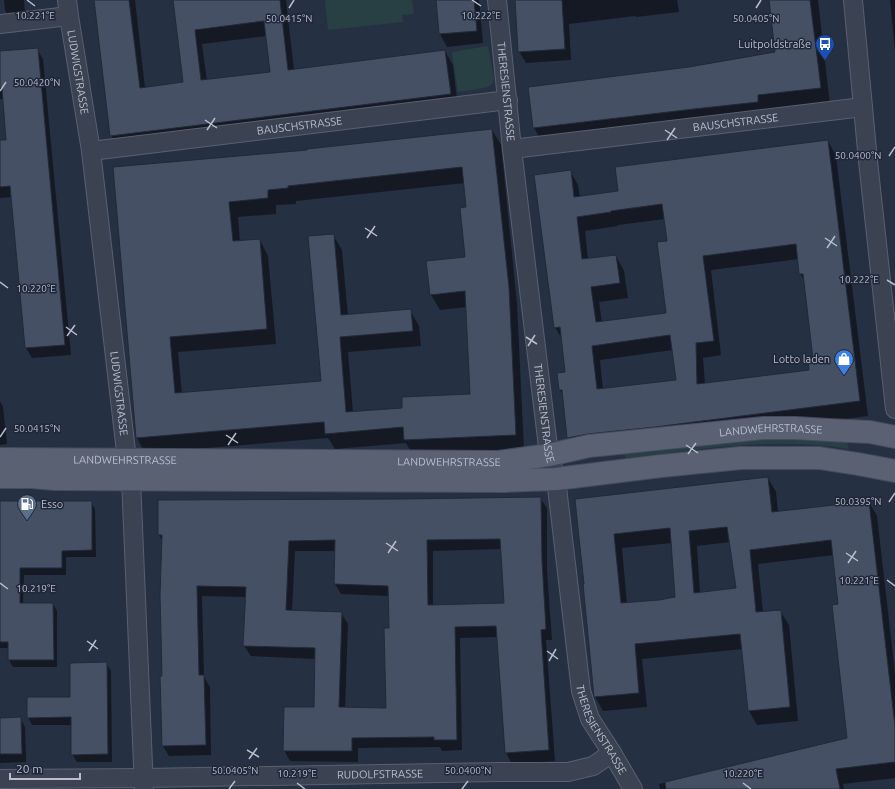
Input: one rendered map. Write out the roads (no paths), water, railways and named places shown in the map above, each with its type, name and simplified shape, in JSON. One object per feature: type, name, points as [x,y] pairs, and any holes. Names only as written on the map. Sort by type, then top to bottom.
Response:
[{"type":"main road","name":"LANDWEHRSTRASSE","points":[[0,477],[55,479],[129,470],[499,462],[549,455],[589,446],[764,428],[796,428],[870,432],[895,436]]},
{"type":"main road","name":"LANDWEHRSTRASSE","points":[[0,459],[129,470],[504,481],[556,479],[741,458],[819,458],[895,471]]},
{"type":"street","name":"THERESIENSTRASSE","points":[[497,0],[512,149],[549,455],[556,479],[581,691],[590,719],[633,789]]},
{"type":"street","points":[[853,0],[895,409]]},
{"type":"street","points":[[0,24],[68,8]]},
{"type":"street","name":"LUDWIGSTRASSE","points":[[68,8],[91,151],[129,470],[144,784]]},
{"type":"street","name":"BAUSCHSTRASSE","points":[[91,151],[508,100]]},
{"type":"street","name":"BAUSCHSTRASSE","points":[[512,149],[863,107]]},
{"type":"street","name":"RUDOLFSTRASSE","points":[[0,779],[144,784],[491,772],[568,772],[593,766],[612,753]]},
{"type":"place","name":"Luitpoldstraße","points":[[825,61]]},
{"type":"place","name":"Lotto laden","points":[[844,376]]},
{"type":"place","name":"Esso","points":[[27,521]]}]
